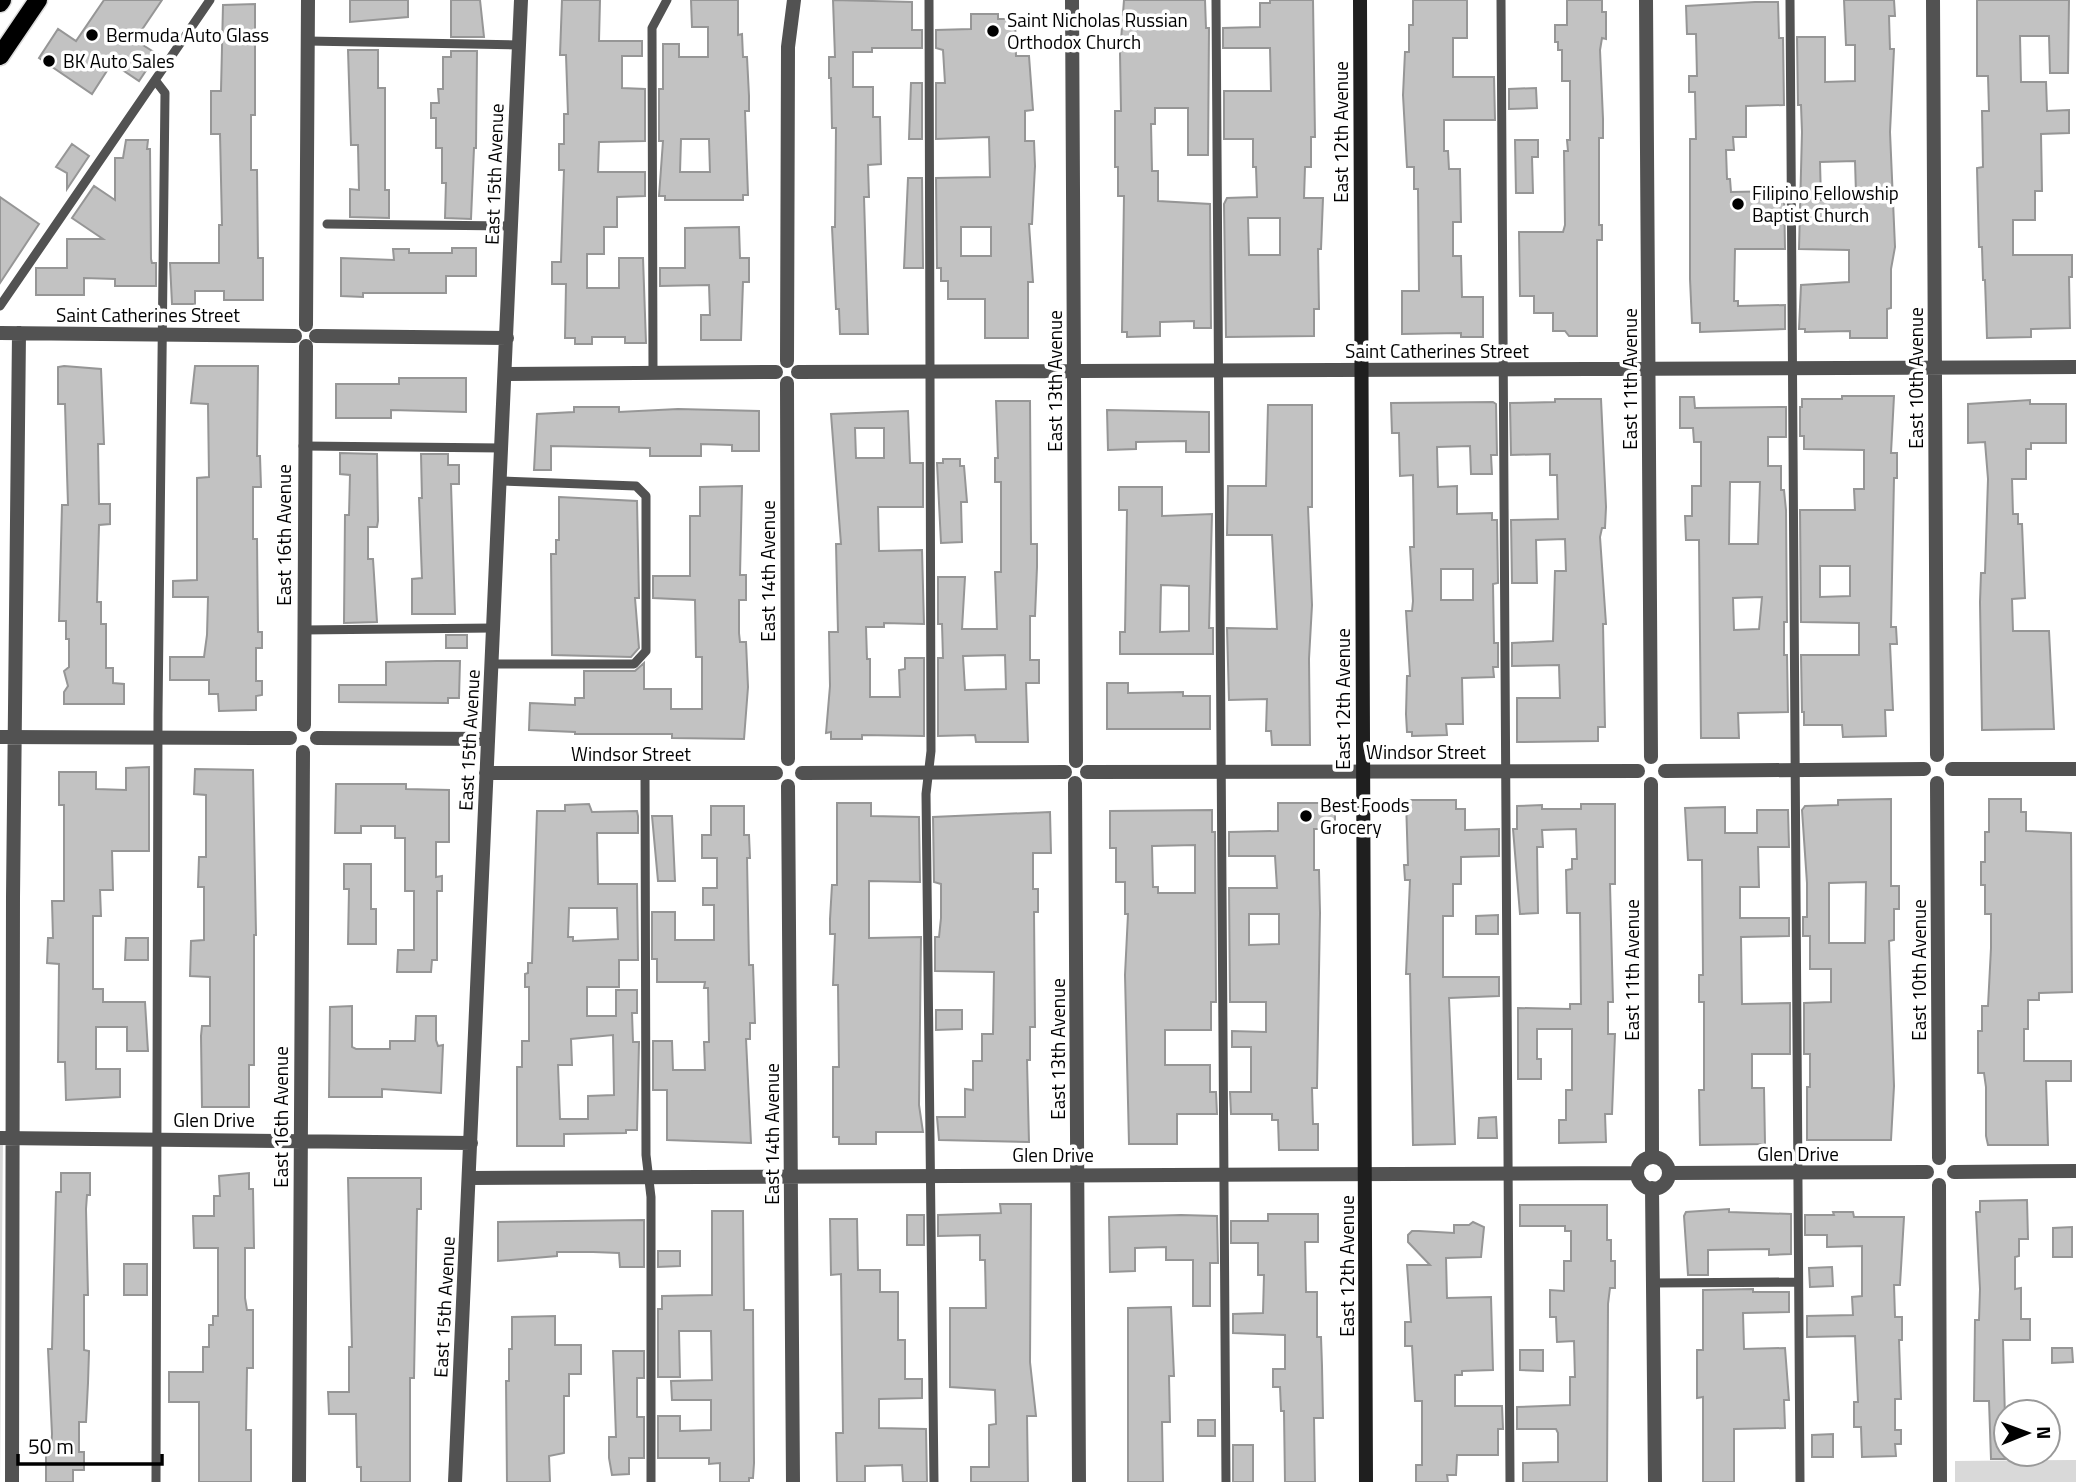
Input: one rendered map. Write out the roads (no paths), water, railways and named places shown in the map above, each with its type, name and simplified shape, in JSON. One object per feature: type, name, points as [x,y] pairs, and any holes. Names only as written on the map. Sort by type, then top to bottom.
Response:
[{"type":"main road","points":[[0,56],[38,0]]},
{"type":"street","name":"East 16th Avenue","points":[[304,725],[303,446],[308,0]]},
{"type":"street","name":"East 15th Avenue","points":[[455,1482],[521,0]]},
{"type":"street","points":[[787,361],[788,47],[794,0]]},
{"type":"street","name":"East 13th Avenue","points":[[1072,0],[1076,761]]},
{"type":"street","name":"East 12th Avenue","points":[[1360,0],[1366,1482]]},
{"type":"street","name":"East 11th Avenue","points":[[1646,0],[1651,757]]},
{"type":"street","name":"East 10th Avenue","points":[[1933,0],[1937,755]]},
{"type":"street","name":"Saint Catherines Street","points":[[0,333],[507,338]]},
{"type":"street","points":[[12,1482],[6,1138],[7,737],[19,333]]},
{"type":"street","points":[[505,374],[653,372],[782,377],[795,380],[798,372],[795,364],[787,361],[779,364],[782,377]]},
{"type":"street","name":"Saint Catherines Street","points":[[798,372],[2076,367]]},
{"type":"street","name":"East 14th Avenue","points":[[782,377],[789,760]]},
{"type":"street","points":[[304,725],[312,727],[317,738],[312,750],[303,752],[292,747],[290,738],[295,727],[304,725]]},
{"type":"street","points":[[7,737],[290,738]]},
{"type":"street","points":[[317,738],[488,739]]},
{"type":"street","name":"East 16th Avenue","points":[[299,1482],[303,752]]},
{"type":"street","points":[[1937,755],[1946,757],[1952,769],[1946,781],[1937,783],[1929,780],[1924,769],[1927,761],[1937,755]]},
{"type":"street","points":[[1651,757],[1660,759],[1665,771],[1660,782],[1651,784],[1644,782],[1638,771],[1640,763],[1651,757]]},
{"type":"street","points":[[789,760],[798,763],[802,773],[798,782],[788,786],[780,782],[776,773],[779,764],[789,760]]},
{"type":"street","points":[[802,773],[928,772],[1084,779],[1087,772],[1082,763],[1076,761],[1069,764],[1070,778]]},
{"type":"street","points":[[1665,771],[1924,769]]},
{"type":"street","points":[[1952,769],[2076,769]]},
{"type":"street","name":"Windsor Street","points":[[1087,772],[1638,771]]},
{"type":"street","name":"Windsor Street","points":[[486,773],[776,773]]},
{"type":"street","name":"East 13th Avenue","points":[[1070,778],[1078,1174],[1079,1482]]},
{"type":"street","name":"East 10th Avenue","points":[[1937,783],[1939,1158]]},
{"type":"street","name":"East 11th Avenue","points":[[1651,784],[1652,1157]]},
{"type":"street","name":"East 14th Avenue","points":[[788,786],[793,1482]]},
{"type":"street","name":"Glen Drive","points":[[6,1138],[471,1143]]},
{"type":"street","points":[[1652,1157],[1662,1159],[1669,1173],[1662,1186],[1652,1188],[1640,1182],[1637,1173],[1643,1160],[1652,1157]]},
{"type":"street","points":[[1939,1158],[1950,1161],[1954,1172],[1948,1183],[1939,1185],[1931,1181],[1927,1172],[1932,1161],[1939,1158]]},
{"type":"street","points":[[1954,1172],[2076,1171]]},
{"type":"street","name":"Glen Drive","points":[[1669,1173],[1927,1172]]},
{"type":"street","name":"Glen Drive","points":[[469,1178],[1637,1173]]},
{"type":"street","points":[[1939,1185],[1940,1482]]},
{"type":"street","points":[[1652,1188],[1655,1482]]},
{"type":"lane","points":[[0,306],[210,0]]},
{"type":"lane","points":[[653,372],[652,28],[667,0]]},
{"type":"lane","points":[[929,0],[931,371],[926,794],[934,1482]]},
{"type":"lane","points":[[1216,0],[1226,1482]]},
{"type":"lane","points":[[1501,0],[1510,1482]]},
{"type":"lane","points":[[1790,0],[1793,770],[1800,1482]]},
{"type":"lane","points":[[307,41],[519,45]]},
{"type":"lane","points":[[155,80],[165,93],[158,737],[156,1482]]},
{"type":"lane","points":[[327,224],[512,226]]},
{"type":"lane","points":[[303,446],[502,448]]},
{"type":"lane","points":[[491,664],[634,664],[646,651],[646,496],[636,486],[500,481]]},
{"type":"lane","points":[[303,630],[493,628]]},
{"type":"lane","points":[[645,773],[648,1176],[651,1197],[651,1482]]},
{"type":"lane","points":[[1654,1283],[1798,1282]]},
{"type":"place","name":"Saint Nicholas Russian Orthodox Church","points":[[993,31]]},
{"type":"place","name":"Bermuda Auto Glass","points":[[92,35]]},
{"type":"place","name":"BK Auto Sales","points":[[49,61]]},
{"type":"place","name":"Filipino Fellowship Baptist Church","points":[[1738,204]]},
{"type":"place","name":"Best Foods Grocery","points":[[1306,816]]}]
